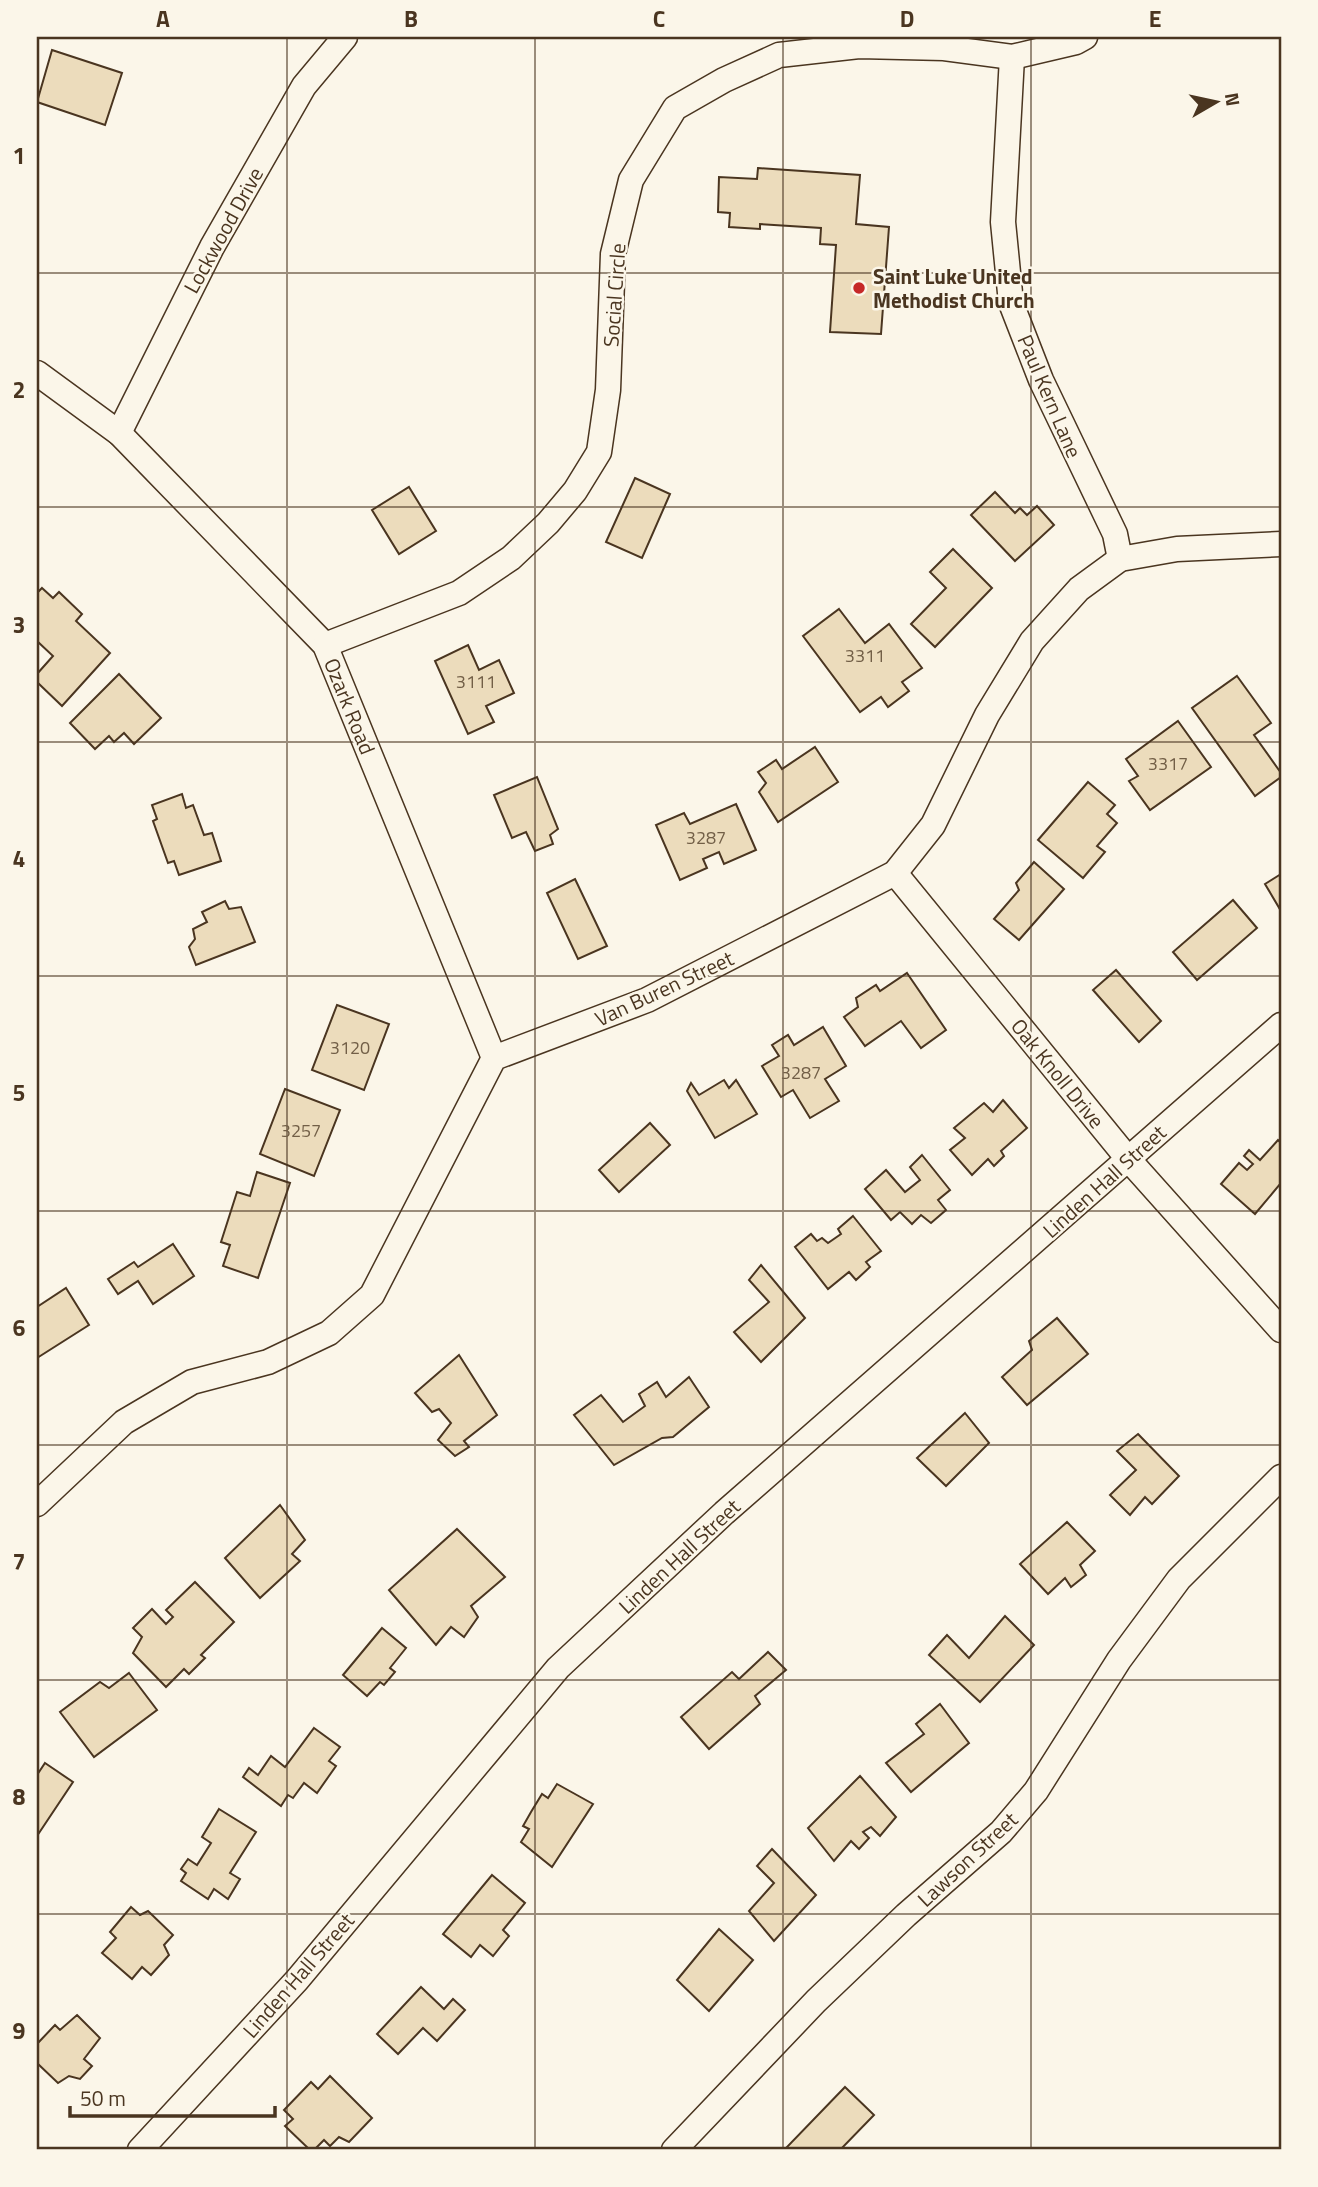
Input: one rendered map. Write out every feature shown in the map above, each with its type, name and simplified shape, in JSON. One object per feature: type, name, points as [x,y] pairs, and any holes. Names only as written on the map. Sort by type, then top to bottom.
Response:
[{"type":"street","name":"Lockwood Drive","points":[[119,433],[212,247],[303,86],[345,37]]},
{"type":"street","name":"Social Circle","points":[[325,645],[459,593],[511,558],[548,523],[575,491],[599,452],[608,390],[613,254],[631,180],[675,108],[724,80],[779,55],[859,46],[944,48],[1013,57],[1076,42],[1085,37]]},
{"type":"street","name":"Paul Kern Lane","points":[[1013,57],[1003,222],[1011,303],[1041,380],[1115,534],[1121,559]]},
{"type":"street","name":"Ozark Road","points":[[37,373],[119,433],[325,645],[494,1058]]},
{"type":"street","name":"Van Buren Street","points":[[494,1058],[648,1000],[895,873],[933,825],[987,715],[1032,642],[1079,589],[1121,559],[1177,549],[1281,544]]},
{"type":"street","name":"Oak Knoll Drive","points":[[895,873],[1129,1160],[1281,1331]]},
{"type":"street","name":"Linden Hall Street","points":[[140,2150],[297,1980],[558,1668],[724,1513],[1281,1025]]},
{"type":"street","points":[[37,1504],[124,1422],[192,1382],[268,1362],[329,1333],[372,1295],[494,1058]]},
{"type":"street","name":"Lawson Street","points":[[674,2150],[816,2001],[906,1915],[1001,1832],[1036,1791],[1119,1660],[1179,1579],[1281,1477]]},
{"type":"building","points":[[52,50],[122,73],[105,125],[37,102]]},
{"type":"building","name":"Saint Luke United Methodist Church","points":[[758,168],[860,175],[856,224],[889,227],[881,334],[830,332],[836,245],[820,244],[821,228],[760,224],[760,229],[729,227],[730,213],[718,212],[719,177],[757,179]]},
{"type":"building","points":[[635,478],[670,494],[642,558],[606,542]]},
{"type":"building","points":[[409,487],[436,531],[399,554],[372,510]]},
{"type":"building","points":[[995,492],[1015,513],[1020,508],[1027,515],[1037,506],[1054,525],[1015,561],[971,515]]},
{"type":"building","points":[[953,549],[992,588],[935,647],[911,624],[946,588],[930,572]]},
{"type":"building","points":[[42,588],[53,598],[59,592],[82,614],[76,621],[110,653],[62,706],[37,682],[37,674],[53,656],[37,641],[37,593]]},
{"type":"building","points":[[839,609],[865,643],[889,624],[922,668],[902,682],[909,691],[888,707],[881,697],[860,712],[803,636]]},
{"type":"building","points":[[468,645],[479,670],[499,660],[514,693],[486,706],[494,722],[468,734],[435,661]]},
{"type":"building","points":[[119,674],[161,718],[134,744],[124,733],[114,742],[109,736],[95,749],[70,723]]},
{"type":"building","points":[[1237,676],[1271,723],[1254,735],[1281,773],[1281,777],[1255,796],[1192,708]]},
{"type":"building","points":[[1178,721],[1211,767],[1150,810],[1129,781],[1138,776],[1126,759]]},
{"type":"building","points":[[815,747],[838,782],[778,822],[759,792],[766,783],[758,772],[776,760],[782,769]]},
{"type":"building","points":[[537,777],[558,829],[550,835],[553,844],[535,851],[526,832],[512,838],[494,795]]},
{"type":"building","points":[[1088,782],[1115,805],[1107,814],[1117,823],[1097,846],[1105,852],[1083,878],[1038,840]]},
{"type":"building","points":[[182,794],[186,808],[193,805],[204,835],[212,833],[221,861],[179,875],[174,861],[168,863],[153,821],[157,819],[152,805]]},
{"type":"building","points":[[736,804],[756,850],[724,864],[719,852],[703,859],[707,868],[680,880],[656,825],[684,813],[690,824]]},
{"type":"building","points":[[1034,862],[1064,889],[1019,940],[994,919],[1019,890],[1016,883]]},
{"type":"building","points":[[1281,874],[1281,911],[1265,884]]},
{"type":"building","points":[[575,879],[607,946],[578,959],[547,893]]},
{"type":"building","points":[[1233,900],[1257,928],[1197,980],[1173,952]]},
{"type":"building","points":[[225,901],[229,909],[241,907],[255,942],[196,965],[189,947],[195,939],[193,929],[207,922],[202,912]]},
{"type":"building","points":[[1116,970],[1161,1021],[1139,1042],[1093,990]]},
{"type":"building","points":[[907,973],[946,1030],[921,1048],[901,1021],[865,1046],[844,1017],[858,1007],[856,998],[876,985],[880,991]]},
{"type":"building","points":[[337,1005],[389,1024],[364,1090],[312,1070]]},
{"type":"building","points":[[823,1027],[846,1066],[825,1079],[839,1101],[810,1118],[793,1090],[781,1097],[762,1066],[779,1056],[772,1045],[788,1035],[794,1045]]},
{"type":"building","points":[[724,1080],[729,1088],[736,1080],[757,1114],[715,1138],[687,1091],[691,1083],[699,1095]]},
{"type":"building","points":[[285,1089],[340,1110],[314,1176],[260,1154]]},
{"type":"building","points":[[1003,1100],[1027,1128],[1001,1151],[1004,1156],[994,1166],[988,1159],[972,1175],[950,1150],[965,1138],[954,1128],[984,1103],[993,1112]]},
{"type":"building","points":[[650,1123],[670,1145],[619,1192],[599,1170]]},
{"type":"building","points":[[1278,1140],[1281,1143],[1281,1183],[1255,1214],[1221,1184],[1239,1163],[1247,1170],[1253,1164],[1244,1156],[1249,1150],[1260,1160]]},
{"type":"building","points":[[922,1155],[950,1190],[938,1200],[946,1210],[931,1223],[921,1215],[912,1224],[900,1212],[891,1220],[865,1189],[886,1170],[905,1192],[920,1180],[910,1167]]},
{"type":"building","points":[[257,1172],[290,1183],[258,1278],[223,1266],[230,1245],[221,1242],[237,1192],[250,1196]]},
{"type":"building","points":[[853,1216],[881,1251],[866,1262],[870,1267],[856,1280],[849,1272],[828,1289],[795,1247],[811,1234],[817,1241],[822,1238],[828,1243],[841,1234],[838,1229]]},
{"type":"building","points":[[173,1244],[194,1276],[153,1304],[138,1281],[118,1294],[108,1279],[134,1262],[138,1267]]},
{"type":"building","points":[[761,1265],[805,1318],[761,1362],[734,1332],[769,1302],[749,1280]]},
{"type":"building","points":[[66,1288],[89,1325],[37,1358],[37,1307]]},
{"type":"building","points":[[1057,1318],[1088,1354],[1027,1405],[1002,1377],[1032,1350],[1029,1341]]},
{"type":"building","points":[[459,1355],[497,1415],[464,1441],[469,1447],[455,1456],[438,1440],[451,1423],[439,1409],[432,1412],[415,1393]]},
{"type":"building","points":[[689,1377],[709,1407],[673,1437],[662,1438],[614,1465],[574,1415],[601,1395],[623,1422],[645,1406],[639,1394],[657,1382],[666,1397]]},
{"type":"building","points":[[965,1413],[989,1443],[946,1486],[917,1458]]},
{"type":"building","points":[[1138,1434],[1179,1476],[1152,1504],[1145,1497],[1130,1515],[1110,1495],[1136,1470],[1117,1451]]},
{"type":"building","points":[[280,1505],[305,1540],[292,1554],[300,1561],[260,1598],[225,1558]]},
{"type":"building","points":[[1067,1522],[1095,1551],[1080,1565],[1086,1575],[1071,1587],[1065,1578],[1048,1594],[1020,1564]]},
{"type":"building","points":[[457,1529],[505,1577],[471,1606],[478,1617],[464,1637],[451,1627],[436,1645],[389,1590]]},
{"type":"building","points":[[195,1582],[234,1622],[201,1655],[205,1658],[189,1674],[184,1669],[166,1687],[133,1653],[142,1637],[133,1628],[152,1609],[166,1624],[173,1617],[166,1610]]},
{"type":"building","points":[[1005,1616],[1034,1645],[980,1702],[929,1655],[947,1635],[969,1658]]},
{"type":"building","points":[[382,1628],[406,1648],[390,1668],[395,1672],[384,1685],[380,1682],[367,1696],[343,1675]]},
{"type":"building","points":[[768,1652],[786,1670],[755,1696],[760,1704],[709,1749],[681,1717],[732,1672],[739,1679]]},
{"type":"building","points":[[129,1673],[157,1710],[94,1757],[60,1712],[100,1682],[109,1688]]},
{"type":"building","points":[[940,1704],[969,1743],[911,1792],[886,1763],[924,1734],[916,1724]]},
{"type":"building","points":[[314,1728],[340,1747],[329,1761],[336,1766],[317,1793],[304,1783],[293,1798],[288,1795],[281,1806],[243,1777],[249,1768],[258,1775],[271,1756],[285,1767]]},
{"type":"building","points":[[45,1763],[73,1782],[37,1836],[37,1775]]},
{"type":"building","points":[[860,1776],[896,1817],[880,1836],[871,1827],[863,1832],[869,1838],[859,1849],[851,1841],[834,1861],[808,1828]]},
{"type":"building","points":[[557,1784],[593,1804],[552,1867],[521,1842],[529,1829],[523,1826],[542,1794],[548,1798]]},
{"type":"building","points":[[219,1809],[256,1832],[230,1873],[240,1879],[228,1899],[214,1889],[208,1899],[181,1881],[186,1873],[181,1869],[188,1859],[197,1865],[211,1843],[202,1837]]},
{"type":"building","points":[[772,1849],[816,1895],[774,1941],[749,1911],[774,1883],[757,1866]]},
{"type":"building","points":[[492,1875],[525,1903],[503,1930],[509,1936],[493,1956],[480,1945],[471,1957],[443,1934]]},
{"type":"building","points":[[131,1907],[140,1915],[148,1911],[173,1935],[164,1945],[169,1955],[151,1975],[142,1967],[132,1979],[102,1953],[116,1938],[110,1932]]},
{"type":"building","points":[[719,1929],[753,1960],[709,2011],[677,1980]]},
{"type":"building","points":[[421,1987],[444,2009],[453,1999],[465,2010],[437,2041],[423,2028],[398,2054],[377,2034]]},
{"type":"building","points":[[77,2015],[100,2038],[84,2059],[92,2066],[80,2079],[69,2076],[58,2083],[37,2063],[37,2044],[55,2025],[60,2030]]},
{"type":"building","points":[[330,2076],[372,2118],[349,2142],[339,2137],[330,2146],[324,2140],[314,2150],[310,2150],[285,2126],[293,2119],[284,2110],[311,2082],[318,2089]]},
{"type":"building","points":[[845,2087],[874,2115],[840,2150],[786,2148]]},
{"type":"place","name":"Saint Luke United Methodist Church","points":[[859,288]]}]
